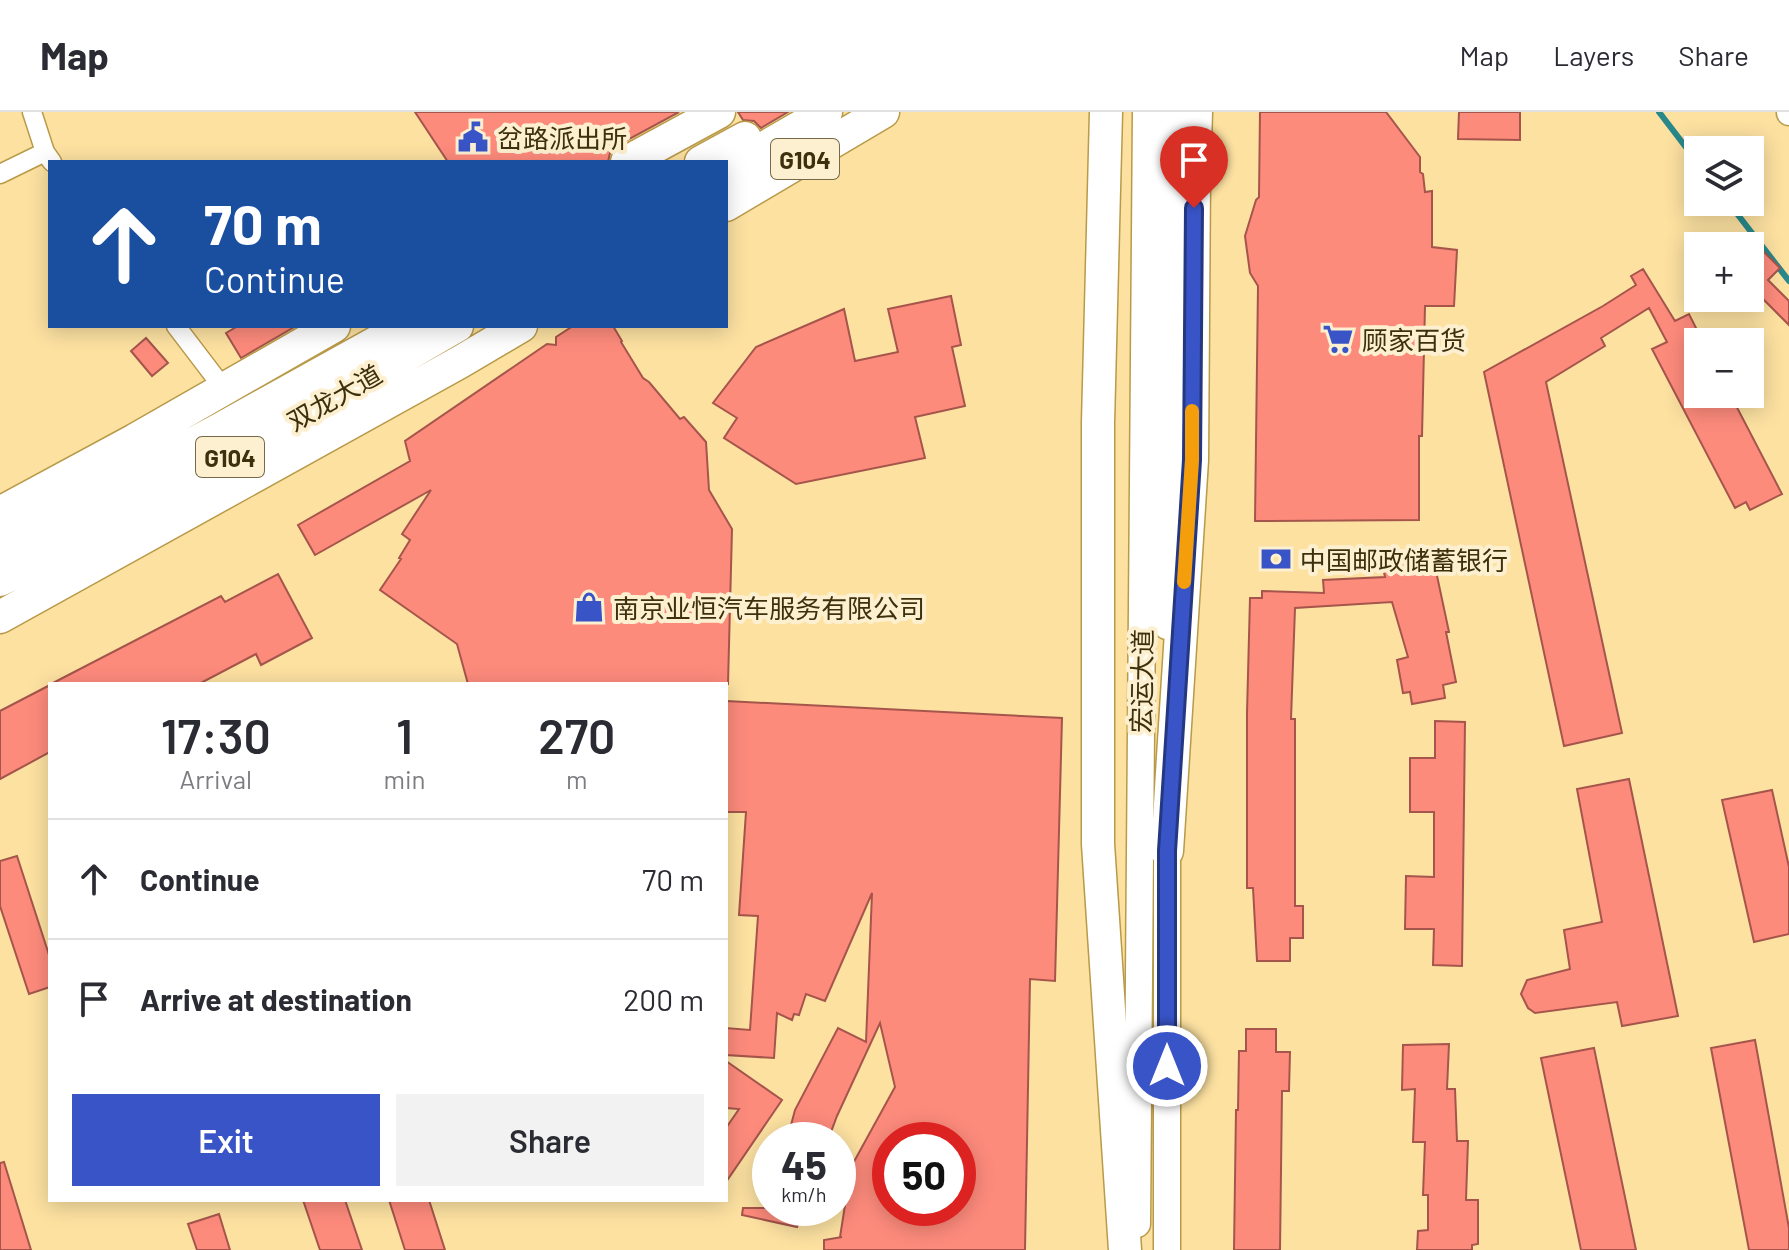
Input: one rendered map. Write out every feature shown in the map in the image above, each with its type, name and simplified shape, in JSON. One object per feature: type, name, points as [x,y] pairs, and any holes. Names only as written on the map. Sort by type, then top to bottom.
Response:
[{"type":"highway","points":[[631,160],[719,112]]},
{"type":"highway","name":"G104","points":[[705,160],[789,112]]},
{"type":"highway","name":"G104","points":[[728,169],[826,112]]},
{"type":"highway","name":"G104","points":[[728,204],[883,112]]},
{"type":"highway","points":[[1106,112],[1098,423],[1098,844],[1125,1250]]},
{"type":"highway","points":[[1167,851],[1192,460],[1196,112]]},
{"type":"highway","name":"G104","points":[[0,513],[331,328]]},
{"type":"highway","name":"双龙大道","points":[[0,547],[402,328]]},
{"type":"highway","name":"双龙大道","points":[[0,580],[84,539],[454,328]]},
{"type":"highway","name":"双龙大道","points":[[0,617],[518,328]]},
{"type":"main road","name":"宏运大道","points":[[1137,1250],[1146,112]]},
{"type":"main road","name":"宏运大道","points":[[1167,1250],[1169,112]]},
{"type":"street","points":[[0,174],[48,157],[32,112]]},
{"type":"street","points":[[178,328],[224,389]]},
{"type":"building","points":[[415,112],[679,112],[618,145],[610,153],[608,160],[447,160]]},
{"type":"building","points":[[738,112],[788,112],[761,128],[754,121],[743,120]]},
{"type":"building","name":"顾家百货","points":[[1260,112],[1386,112],[1420,157],[1425,192],[1432,191],[1432,247],[1457,250],[1454,306],[1425,306],[1419,520],[1255,521],[1258,286],[1250,273],[1245,236],[1259,197]]},
{"type":"building","points":[[1459,112],[1520,112],[1520,140],[1458,139]]},
{"type":"building","points":[[1764,252],[1780,268],[1768,280],[1789,301],[1789,325],[1764,300]]},
{"type":"building","points":[[1643,269],[1675,321],[1689,314],[1696,328],[1684,328],[1684,408],[1737,408],[1782,494],[1750,510],[1746,502],[1735,508],[1652,349],[1667,342],[1649,308],[1601,338],[1605,346],[1546,382],[1622,733],[1564,746],[1484,372],[1636,285],[1631,276]]},
{"type":"building","points":[[951,296],[961,345],[952,347],[965,406],[915,417],[925,458],[796,484],[724,438],[737,418],[713,403],[756,347],[844,309],[855,361],[898,352],[888,309]]},
{"type":"building","points":[[235,328],[293,328],[241,358],[226,333]]},
{"type":"building","name":"南京业恒汽车服务有限公司","points":[[570,328],[614,328],[643,378],[706,442],[709,490],[732,529],[728,684],[467,682],[457,644],[380,590],[410,540],[402,534],[431,490],[315,555],[298,525],[410,461],[405,441],[547,344],[556,345],[556,337]]},
{"type":"building","points":[[146,338],[168,363],[152,376],[131,351]]},
{"type":"building","points":[[1419,550],[1423,559],[1433,557],[1449,632],[1446,632],[1456,682],[1443,685],[1445,698],[1412,704],[1410,692],[1403,693],[1397,660],[1408,657],[1392,602],[1295,608],[1291,719],[1295,719],[1295,906],[1303,906],[1303,938],[1290,938],[1290,961],[1257,961],[1253,888],[1247,888],[1250,598],[1262,598],[1262,591],[1324,593],[1323,580],[1385,577],[1383,567],[1390,566],[1388,555]]},
{"type":"building","points":[[278,574],[312,638],[261,665],[256,654],[203,682],[55,682],[221,596],[225,602]]},
{"type":"building","points":[[48,686],[48,753],[0,779],[0,711]]},
{"type":"building","points":[[728,701],[1062,718],[1055,981],[1030,979],[1025,1250],[824,1250],[824,1240],[842,1237],[842,1226],[856,1226],[856,1158],[872,1129],[872,1226],[976,1226],[976,1122],[876,1122],[895,1087],[880,1023],[835,1122],[792,1122],[795,1110],[838,1028],[866,1042],[872,893],[825,1001],[806,994],[799,1015],[794,1014],[792,1020],[777,1013],[774,1058],[728,1055],[728,1028],[750,1030],[758,916],[739,915],[746,812],[728,812]]},
{"type":"building","points":[[1435,721],[1465,722],[1462,966],[1433,965],[1434,929],[1405,929],[1406,876],[1434,877],[1434,812],[1410,812],[1410,758],[1435,758]]},
{"type":"building","points":[[1629,779],[1678,1016],[1622,1026],[1617,1002],[1535,1013],[1528,1008],[1521,994],[1527,980],[1570,969],[1564,930],[1602,922],[1577,789]]},
{"type":"building","points":[[1772,790],[1789,867],[1789,934],[1754,942],[1722,800]]},
{"type":"building","points":[[17,856],[48,952],[48,988],[29,994],[0,906],[0,861]]},
{"type":"building","points":[[1246,1029],[1276,1029],[1276,1052],[1290,1052],[1289,1091],[1282,1091],[1280,1250],[1234,1250],[1239,1051],[1246,1051]]},
{"type":"building","points":[[1755,1040],[1789,1228],[1789,1250],[1749,1250],[1711,1048]]},
{"type":"building","points":[[1449,1044],[1447,1089],[1455,1089],[1457,1141],[1468,1141],[1466,1200],[1478,1200],[1478,1244],[1472,1245],[1472,1250],[1417,1250],[1418,1231],[1428,1230],[1428,1195],[1423,1195],[1425,1142],[1413,1142],[1415,1089],[1402,1090],[1403,1045]]},
{"type":"building","points":[[1594,1048],[1636,1250],[1581,1250],[1553,1116],[1541,1058]]},
{"type":"building","points":[[728,1062],[782,1100],[767,1122],[752,1122],[752,1144],[728,1179],[728,1125],[739,1109],[728,1108]]},
{"type":"building","points":[[4,1162],[31,1250],[0,1250],[0,1163]]},
{"type":"building","points":[[304,1202],[346,1202],[362,1250],[320,1250]]},
{"type":"building","points":[[390,1202],[430,1202],[445,1250],[405,1250]]},
{"type":"building","points":[[743,1208],[752,1208],[752,1217],[742,1215]]},
{"type":"building","points":[[219,1214],[230,1250],[197,1250],[188,1224]]},
{"type":"waterway","points":[[1659,112],[1684,145]]},
{"type":"waterway","points":[[1739,216],[1789,281]]},
{"type":"slow traffic","points":[[1184,582],[1192,411]]},
{"type":"place","name":"岔路派出所","points":[[473,137]]},
{"type":"place","name":"顾家百货","points":[[1338,339]]},
{"type":"place","name":"中国邮政储蓄银行","points":[[1276,559]]},
{"type":"place","name":"南京业恒汽车服务有限公司","points":[[589,607]]},
{"type":"route","points":[[1167,1066],[1167,851],[1192,460],[1194,208]]}]
